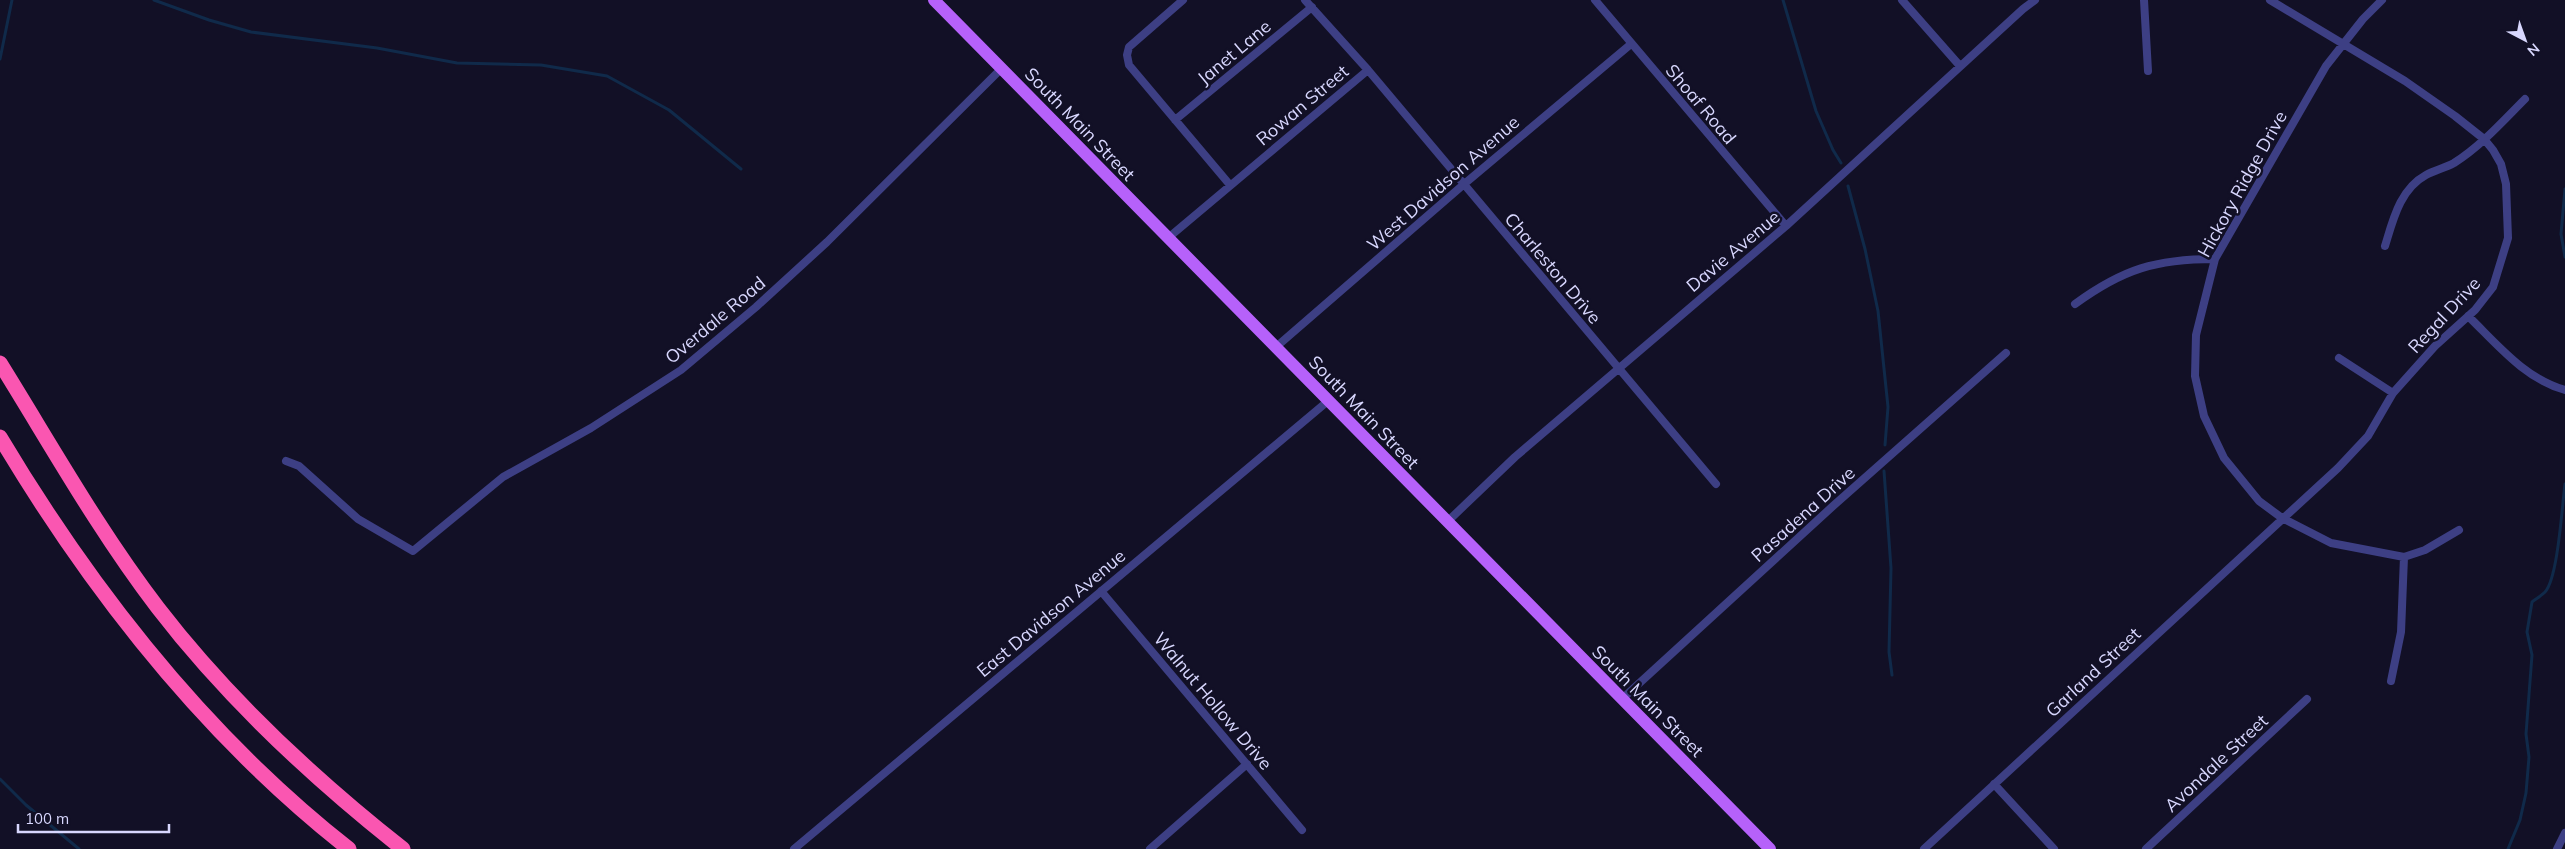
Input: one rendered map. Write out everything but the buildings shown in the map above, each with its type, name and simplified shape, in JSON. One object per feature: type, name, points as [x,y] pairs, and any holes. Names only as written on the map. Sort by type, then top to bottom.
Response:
[{"type":"highway","points":[[0,363],[106,534],[158,608],[215,677],[278,742],[346,804],[403,849]]},
{"type":"highway","points":[[0,437],[82,566],[139,642],[200,712],[262,774],[349,849]]},
{"type":"main road","name":"South Main Street","points":[[934,0],[1770,849]]},
{"type":"street","points":[[1182,0],[1129,47],[1127,55],[1129,65],[1230,185]]},
{"type":"street","name":"Rowan Street","points":[[1168,238],[1368,70],[1306,0]]},
{"type":"street","name":"Shoaf Road","points":[[1595,0],[1786,226]]},
{"type":"street","points":[[1902,0],[1960,66]]},
{"type":"street","name":"Davie Avenue","points":[[1447,522],[1514,457],[1786,226],[1960,66],[2035,0]]},
{"type":"street","points":[[2144,0],[2148,71]]},
{"type":"street","points":[[2270,0],[2344,43]]},
{"type":"street","name":"Hickory Ridge Drive","points":[[2382,0],[2326,66],[2214,259],[2196,335],[2195,376],[2198,394],[2213,438],[2224,458],[2259,501],[2282,518],[2331,542],[2404,556],[2425,550],[2459,530]]},
{"type":"street","name":"Janet Lane","points":[[1175,120],[1312,7]]},
{"type":"street","name":"Regal Drive","points":[[2282,518],[2338,468],[2368,436],[2393,393],[2435,346],[2468,316],[2493,287],[2508,238],[2506,184],[2502,164],[2484,139],[2406,81],[2344,43]]},
{"type":"street","name":"West Davidson Avenue","points":[[1276,347],[1463,185],[1631,44]]},
{"type":"street","name":"Overdale Road","points":[[286,462],[299,466],[358,519],[414,551],[503,477],[591,428],[681,370],[756,307],[827,242],[1001,69]]},
{"type":"street","name":"Charleston Drive","points":[[1368,70],[1716,484]]},
{"type":"street","points":[[2385,246],[2394,215],[2403,198],[2414,184],[2425,175],[2454,163],[2484,139],[2525,99]]},
{"type":"street","points":[[2075,304],[2108,282],[2150,264],[2214,259]]},
{"type":"street","points":[[2468,316],[2528,373],[2541,381],[2565,390]]},
{"type":"street","name":"Pasadena Drive","points":[[1622,699],[1833,506],[2006,353]]},
{"type":"street","points":[[2339,358],[2393,393]]},
{"type":"street","name":"East Davidson Avenue","points":[[794,849],[1328,402]]},
{"type":"street","name":"Garland Street","points":[[1924,849],[2282,518]]},
{"type":"street","points":[[2391,680],[2401,632],[2404,556]]},
{"type":"street","name":"Walnut Hollow Drive","points":[[1101,591],[1302,830]]},
{"type":"street","name":"Avondale Street","points":[[2146,849],[2307,699]]},
{"type":"street","points":[[1150,849],[1247,764]]},
{"type":"street","points":[[1994,784],[2054,849]]},
{"type":"street","points":[[2557,849],[2565,833]]},
{"type":"waterway","points":[[0,59],[12,0]]},
{"type":"waterway","points":[[154,0],[209,20],[251,32],[377,48],[457,63],[541,65],[607,76],[669,110],[741,169]]},
{"type":"waterway","points":[[1783,0],[1816,111],[1833,150],[1841,163]]},
{"type":"waterway","points":[[1848,186],[1865,249],[1878,311],[1888,407],[1885,445]]},
{"type":"waterway","points":[[2565,189],[2561,234],[2565,257]]},
{"type":"waterway","points":[[1884,471],[1891,568],[1889,652],[1892,675]]},
{"type":"waterway","points":[[2508,849],[2520,820],[2526,793],[2529,757],[2526,734],[2532,655],[2527,632],[2532,602],[2545,592],[2553,572],[2559,541],[2565,484]]},
{"type":"waterway","points":[[0,779],[26,805],[79,849]]}]
